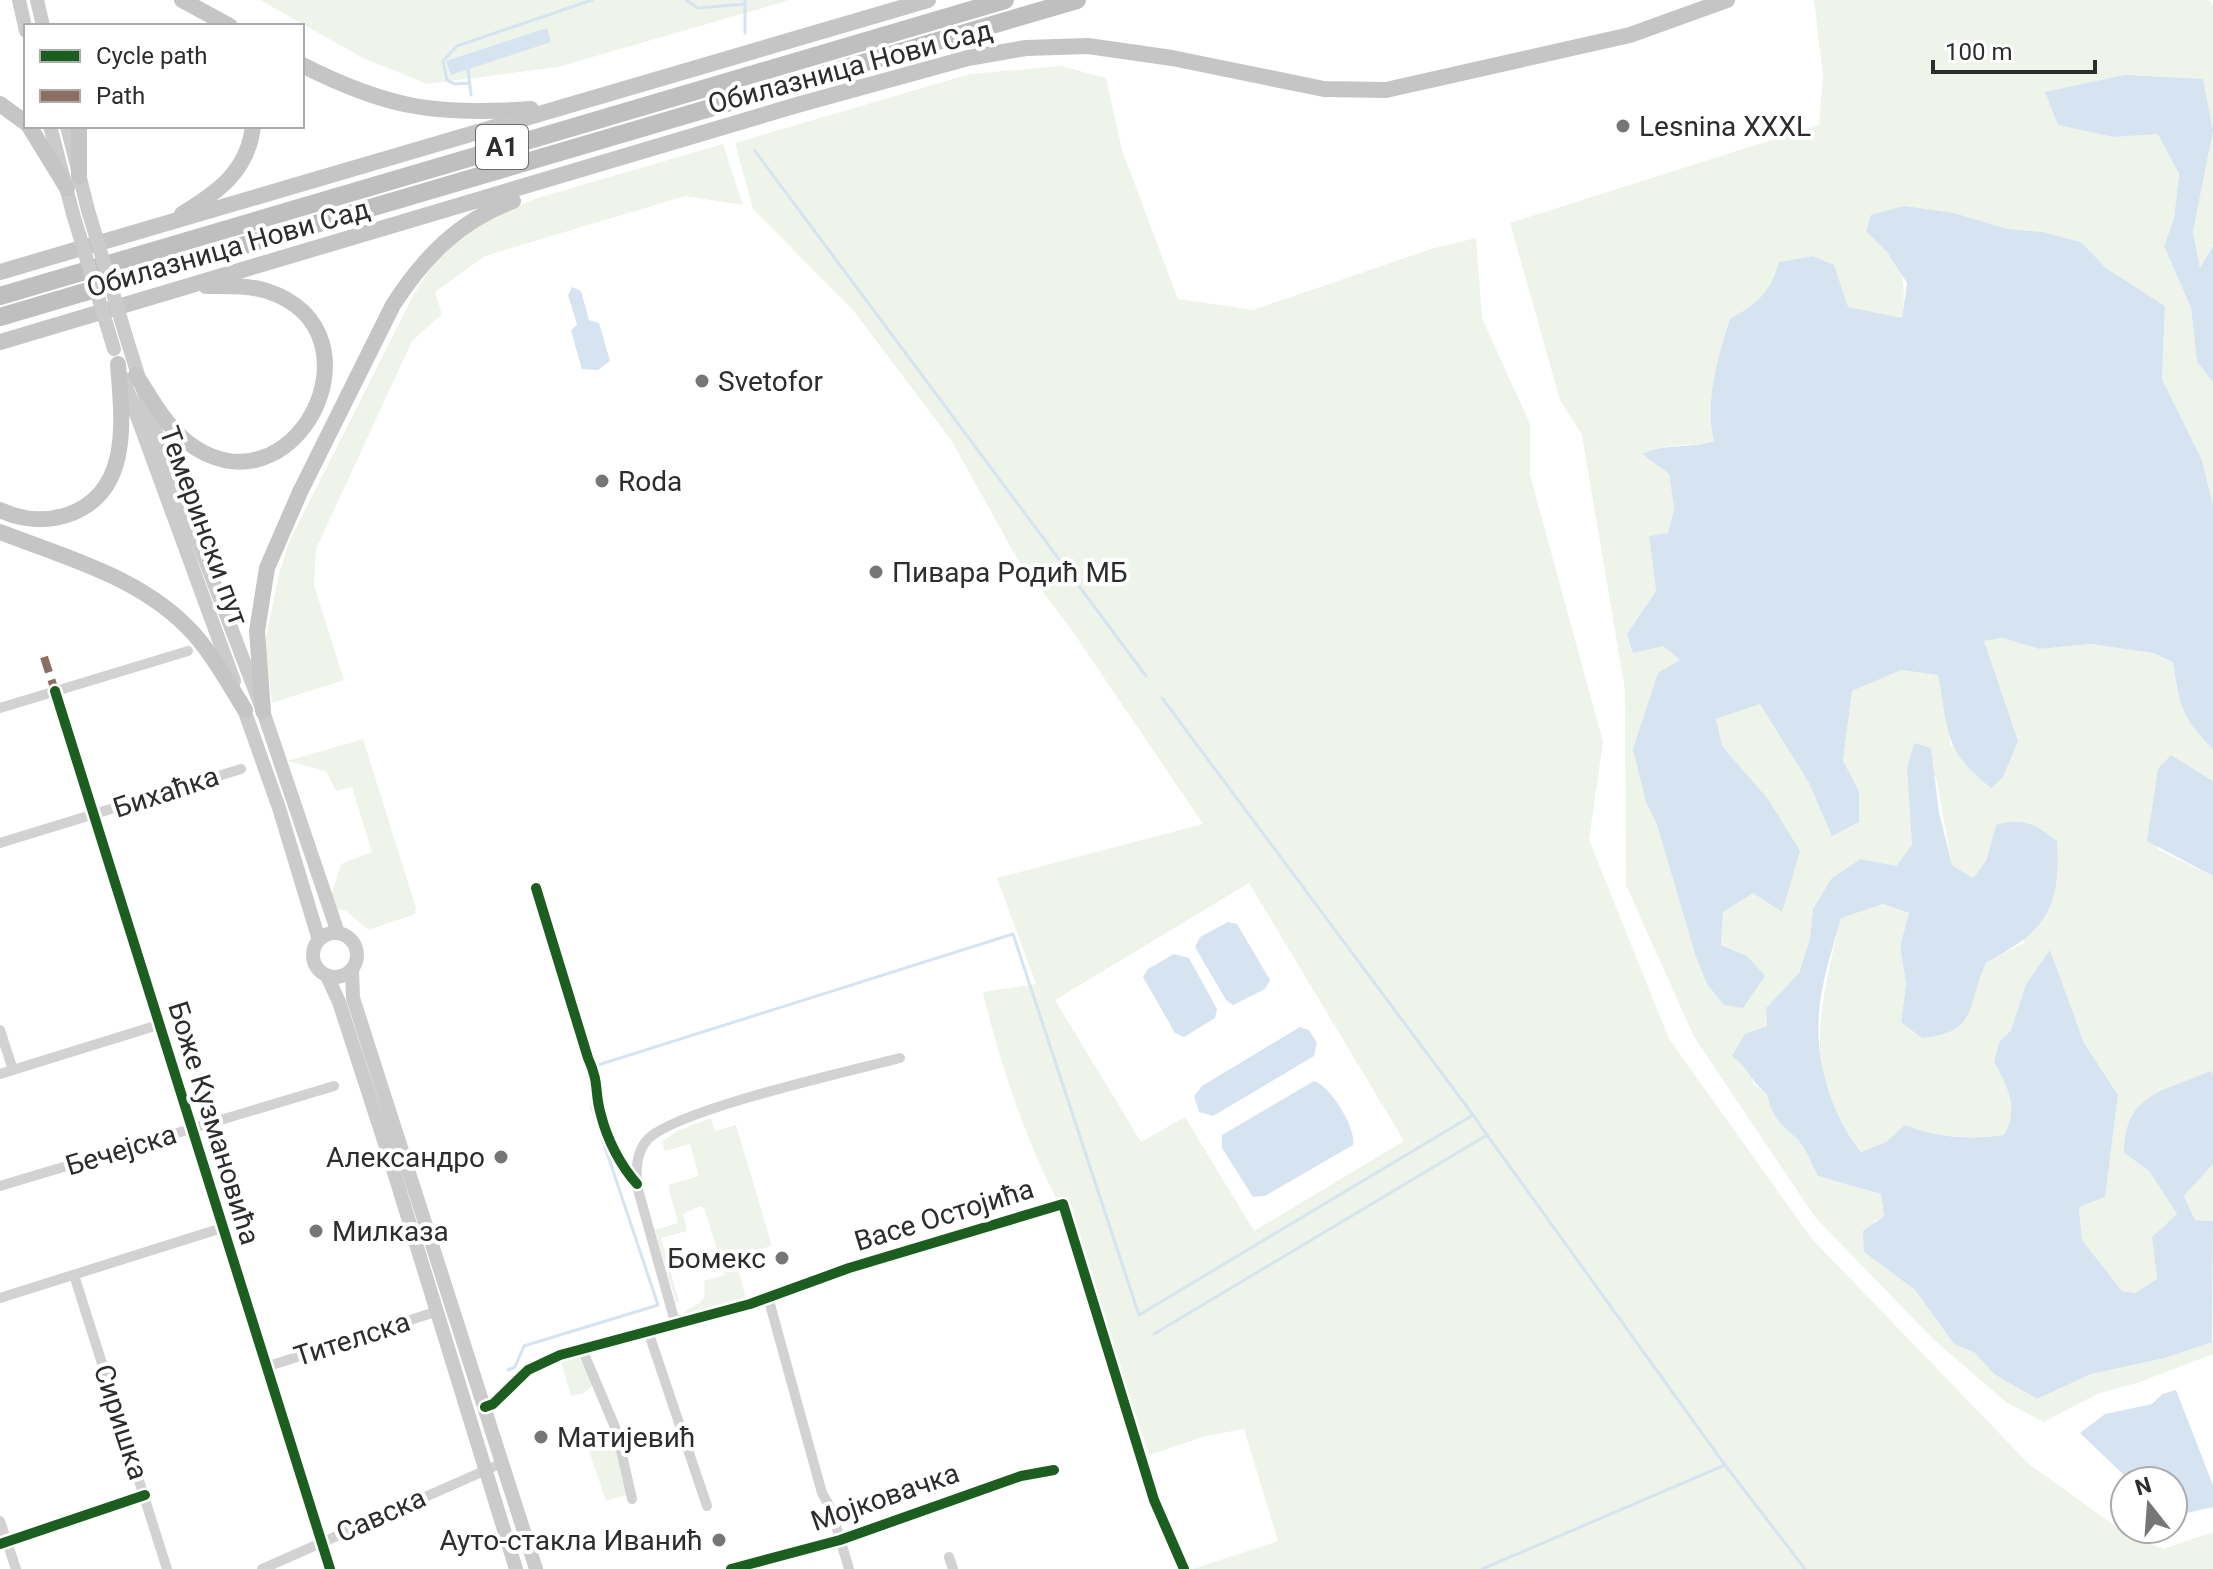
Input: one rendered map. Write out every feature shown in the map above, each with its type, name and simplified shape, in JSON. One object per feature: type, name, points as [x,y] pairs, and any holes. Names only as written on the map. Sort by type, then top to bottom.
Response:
[{"type":"highway","name":"A1","points":[[0,296],[1005,0]]},
{"type":"highway","name":"A1","points":[[0,317],[1077,0]]},
{"type":"main road","points":[[19,0],[24,24]]},
{"type":"main road","points":[[37,0],[43,24]]},
{"type":"main road","points":[[182,0],[226,24]]},
{"type":"main road","name":"Обилазница Нови Сад","points":[[0,269],[167,224],[928,0]]},
{"type":"main road","name":"Обилазница Нови Сад","points":[[0,342],[797,105],[968,58],[1062,45],[1127,50],[1324,89],[1386,90],[1630,35],[1727,0]]},
{"type":"main road","points":[[304,66],[373,97],[418,108],[485,113],[567,106]]},
{"type":"main road","points":[[0,104],[24,122]]},
{"type":"main road","points":[[30,128],[73,183]]},
{"type":"main road","name":"Темерински пут","points":[[51,128],[73,183],[120,352],[193,577],[245,710],[319,940]]},
{"type":"main road","name":"Темерински пут","points":[[67,128],[73,183]]},
{"type":"main road","points":[[73,183],[79,128]]},
{"type":"main road","points":[[167,224],[234,176],[249,147],[253,128]]},
{"type":"main road","points":[[263,711],[257,631],[267,568],[300,492],[393,305],[421,266],[452,234],[482,214],[561,177]]},
{"type":"main road","points":[[136,375],[173,429],[197,449],[215,457],[236,460],[268,455],[295,440],[312,420],[323,394],[325,364],[317,335],[299,310],[277,295],[260,289],[190,286]]},
{"type":"main road","points":[[0,353],[34,332]]},
{"type":"main road","points":[[0,510],[30,519],[55,518],[81,508],[103,490],[115,471],[122,441],[120,352]]},
{"type":"main road","name":"Темерински пут","points":[[120,352],[136,375],[263,711],[318,883],[338,933]]},
{"type":"main road","points":[[0,532],[122,580],[165,608],[206,649],[245,710]]},
{"type":"main road","points":[[516,1569],[438,1311],[339,1002],[327,976],[314,960],[319,940],[338,933],[354,945],[357,956],[352,969],[353,998],[536,1569]]},
{"type":"main road","points":[[327,976],[340,977],[352,969]]},
{"type":"street","points":[[0,708],[188,651]]},
{"type":"street","name":"Боже Кузмановића","points":[[55,691],[330,1569]]},
{"type":"street","name":"Бихаћка","points":[[0,843],[241,769]]},
{"type":"street","points":[[536,888],[598,1080],[599,1112],[613,1148],[637,1184]]},
{"type":"street","points":[[0,1074],[158,1025]]},
{"type":"street","points":[[0,1030],[13,1070]]},
{"type":"street","points":[[675,1322],[637,1184],[636,1169],[645,1143],[669,1126],[738,1101],[900,1058]]},
{"type":"street","name":"Бечејска","points":[[0,1186],[334,1086]]},
{"type":"street","name":"Васе Остојића","points":[[485,1407],[493,1404],[528,1370],[582,1349],[768,1297],[849,1268],[1063,1204],[1154,1500],[1184,1569]]},
{"type":"street","points":[[0,1298],[222,1228]]},
{"type":"street","name":"Сиришка","points":[[74,1275],[167,1569]]},
{"type":"street","points":[[768,1297],[822,1493],[849,1569]]},
{"type":"street","name":"Тителска","points":[[266,1367],[438,1311]]},
{"type":"street","points":[[648,1331],[707,1506]]},
{"type":"street","points":[[582,1349],[617,1432],[632,1499]]},
{"type":"street","name":"Савска","points":[[262,1569],[502,1463]]},
{"type":"street","name":"Мојковачка","points":[[731,1569],[840,1540],[1021,1476],[1054,1470]]},
{"type":"street","points":[[3,1542],[145,1495]]},
{"type":"street","points":[[0,1521],[3,1542],[16,1569]]},
{"type":"street","points":[[949,1557],[953,1569]]},
{"type":"shaded area","points":[[260,0],[790,0],[558,67],[427,84],[363,58]]},
{"type":"shaded area","points":[[1814,0],[2209,0],[2213,5],[2213,131],[2124,75],[2045,93],[2114,137],[2158,133],[2179,174],[2174,218],[2164,246],[2191,308],[2197,362],[2213,382],[2213,505],[2202,460],[2162,379],[2165,306],[2106,268],[2081,242],[2043,232],[2008,229],[1954,213],[1866,231],[1887,252],[1899,270],[1904,290],[1902,319],[1847,307],[1834,266],[1813,256],[1780,262],[1772,282],[1761,297],[1730,320],[1717,364],[1712,396],[1714,441],[1660,448],[1643,455],[1669,474],[1674,508],[1668,533],[1649,536],[1656,591],[1627,634],[1663,646],[1680,660],[1646,802],[1657,825],[1695,954],[1747,956],[1721,945],[1723,911],[1753,893],[1782,912],[1768,799],[1722,746],[1715,719],[1760,703],[1809,783],[1833,836],[1859,791],[1843,762],[1852,691],[1901,670],[1938,675],[1951,746],[2018,741],[1983,641],[2003,638],[2039,649],[2090,644],[2153,653],[2173,662],[2184,710],[2213,749],[2213,781],[2171,755],[2157,849],[2213,876],[2213,1075],[2210,1072],[2183,1084],[2124,1153],[2149,1171],[2177,1214],[2152,1237],[2157,1279],[2135,1293],[2122,1291],[2082,1240],[2079,1207],[2109,1165],[2118,1095],[2084,1043],[2050,951],[2026,984],[2011,1030],[1999,1042],[1994,1062],[2010,1098],[2011,1116],[2004,1135],[1954,1137],[1905,1125],[1886,1142],[1861,1152],[1841,1123],[1828,1094],[1820,1038],[1822,1009],[1841,917],[1883,904],[1909,913],[1900,946],[1906,984],[1901,1022],[1981,974],[1988,961],[2024,943],[1996,825],[1986,861],[1973,878],[1952,865],[1936,777],[1907,769],[1912,845],[1896,866],[1861,859],[1813,909],[1810,939],[1799,973],[1766,1008],[1767,1026],[1745,1035],[1753,1084],[1767,1094],[1776,1118],[1802,1145],[1818,1176],[1881,1194],[1884,1217],[1874,1221],[1864,1252],[1915,1290],[1954,1344],[1975,1353],[1994,1374],[2037,1399],[2091,1374],[2165,1358],[2213,1341],[2213,1354],[2140,1382],[2097,1394],[2044,1422],[2007,1403],[1933,1339],[1815,1217],[1694,1037],[1626,885],[1625,690],[1582,435],[1560,400],[1510,223],[1819,125],[1823,75]]},
{"type":"shaded area","points":[[1061,66],[1106,78],[1122,150],[1178,299],[1253,310],[1431,249],[1476,238],[1482,318],[1530,424],[1530,475],[1603,742],[1589,840],[1669,1039],[1812,1239],[2029,1464],[2109,1522],[2109,1545],[2154,1545],[2163,1549],[2189,1545],[2189,1540],[2213,1532],[2213,1569],[1193,1569],[1278,1541],[1244,1429],[1206,1436],[1149,1455],[1074,1227],[1032,1146],[998,1049],[983,992],[1036,984],[997,878],[1203,824],[1071,629],[1017,558],[951,440],[853,310],[753,209],[735,143],[970,74]],"holes":[[[1249,883],[1404,1141],[1254,1231],[1185,1117],[1141,1142],[1055,1000]]]},
{"type":"shaded area","points":[[2213,131],[2213,246],[2200,269],[2193,232]]},
{"type":"shaded area","points":[[723,144],[743,205],[685,196],[485,256],[435,292],[442,314],[412,341],[316,549],[314,585],[344,680],[272,703],[265,643],[279,574],[290,540],[415,292],[438,257],[474,226],[534,199]]},
{"type":"shaded area","points":[[363,739],[416,908],[415,914],[369,930],[346,911],[331,908],[331,896],[341,864],[372,852],[352,787],[336,791],[326,771],[287,761]]},
{"type":"shaded area","points":[[711,1118],[715,1131],[736,1125],[772,1246],[754,1251],[759,1270],[753,1271],[748,1253],[735,1257],[746,1299],[682,1316],[702,1301],[704,1281],[725,1275],[704,1208],[700,1206],[683,1214],[687,1231],[661,1238],[679,1302],[676,1302],[655,1230],[678,1223],[668,1185],[699,1176],[690,1144],[665,1151],[662,1142],[677,1131]]},
{"type":"shaded area","points":[[2213,1164],[2213,1221],[2195,1220],[2184,1196]]},
{"type":"shaded area","points":[[578,1356],[594,1384],[584,1393],[571,1396],[561,1361]]},
{"type":"shaded area","points":[[611,1445],[616,1448],[626,1495],[606,1501],[589,1451]]},
{"type":"water","points":[[547,28],[551,42],[451,75],[446,61]]},
{"type":"water","points":[[2124,75],[2203,79],[2213,131],[2193,232],[2200,268],[2213,246],[2213,382],[2197,362],[2191,308],[2164,246],[2174,218],[2179,174],[2158,134],[2114,137],[2058,125],[2045,92]]},
{"type":"water","points":[[1904,206],[1954,213],[2008,229],[2043,232],[2081,242],[2106,268],[2165,306],[2162,379],[2202,460],[2213,505],[2213,749],[2188,719],[2177,689],[2173,662],[2153,653],[2090,644],[2039,649],[2003,638],[1984,641],[2018,741],[2003,777],[1991,788],[1956,750],[1950,738],[1938,675],[1901,670],[1852,691],[1843,761],[1859,791],[1859,822],[1832,836],[1809,783],[1760,704],[1716,719],[1722,746],[1768,799],[1800,851],[1782,912],[1753,893],[1723,912],[1721,945],[1747,956],[1765,976],[1743,1008],[1724,1005],[1707,984],[1695,954],[1657,825],[1646,802],[1633,749],[1658,673],[1680,660],[1663,646],[1633,653],[1627,634],[1656,591],[1649,536],[1668,533],[1674,508],[1669,474],[1642,454],[1659,448],[1714,441],[1712,396],[1717,364],[1730,319],[1748,308],[1767,290],[1779,262],[1813,256],[1834,265],[1848,307],[1902,318],[1907,283],[1887,252],[1866,231],[1871,215]]},
{"type":"water","points":[[572,287],[581,291],[589,320],[599,323],[610,361],[598,370],[582,369],[571,331],[577,324],[568,295]]},
{"type":"water","points":[[1914,743],[1931,748],[1939,812],[1952,865],[1973,878],[1986,861],[1996,825],[2021,822],[2035,826],[2057,841],[2056,884],[2046,915],[2023,939],[1987,962],[1963,1022],[1941,1035],[1922,1038],[1901,1022],[1906,984],[1900,946],[1909,913],[1883,904],[1841,918],[1822,990],[1818,1032],[1827,1087],[1841,1121],[1861,1152],[1886,1142],[1905,1125],[1954,1137],[2004,1135],[2011,1116],[2010,1098],[1994,1062],[1999,1042],[2011,1030],[2026,984],[2050,950],[2084,1043],[2118,1095],[2105,1197],[2079,1207],[2082,1240],[2122,1291],[2135,1293],[2157,1279],[2152,1237],[2177,1214],[2149,1171],[2124,1153],[2131,1118],[2149,1097],[2210,1071],[2213,1075],[2213,1164],[2184,1196],[2195,1220],[2213,1221],[2212,1342],[2165,1358],[2091,1374],[2037,1399],[1994,1374],[1975,1353],[1954,1344],[1915,1290],[1864,1252],[1863,1231],[1884,1216],[1881,1194],[1818,1176],[1802,1145],[1776,1118],[1767,1094],[1732,1056],[1745,1034],[1767,1026],[1766,1008],[1799,973],[1810,939],[1813,909],[1832,878],[1861,859],[1896,866],[1912,845],[1907,769]]},
{"type":"water","points":[[2171,755],[2213,781],[2213,876],[2147,841],[2158,769]]},
{"type":"water","points":[[1228,922],[1237,924],[1270,980],[1265,989],[1233,1005],[1226,1000],[1195,947],[1200,937]]},
{"type":"water","points":[[1174,954],[1189,958],[1217,1009],[1215,1018],[1184,1037],[1175,1033],[1143,977],[1148,969]]},
{"type":"water","points":[[1300,1027],[1309,1030],[1317,1043],[1314,1056],[1213,1116],[1199,1112],[1194,1096],[1202,1086]]},
{"type":"water","points":[[1314,1081],[1327,1090],[1341,1108],[1351,1129],[1353,1145],[1265,1196],[1253,1197],[1222,1148],[1222,1135]]},
{"type":"water","points":[[2176,1390],[2213,1485],[2213,1507],[2189,1513],[2189,1465],[2113,1465],[2080,1433],[2105,1414],[2152,1404],[2162,1394]]},
{"type":"waterway","points":[[470,83],[454,84],[447,80],[443,61],[457,46],[592,0]]},
{"type":"waterway","points":[[686,0],[698,8],[745,4]]},
{"type":"waterway","points":[[745,0],[745,33]]},
{"type":"waterway","points":[[468,69],[471,95]]},
{"type":"waterway","points":[[755,151],[1146,676]]},
{"type":"waterway","points":[[1162,698],[1473,1115]]},
{"type":"waterway","points":[[596,1071],[598,1065],[1013,934],[1139,1315],[1473,1115],[1487,1135]]},
{"type":"waterway","points":[[508,1370],[515,1367],[524,1346],[658,1305],[592,1108],[592,1095]]},
{"type":"waterway","points":[[1154,1334],[1487,1135],[1725,1465],[1805,1569]]},
{"type":"waterway","points":[[1482,1569],[1725,1465]]},
{"type":"marked path","points":[[44,657],[55,691]]},
{"type":"cycle path","points":[[55,691],[330,1569]]},
{"type":"cycle path","points":[[536,888],[594,1075],[604,1124],[620,1160],[637,1184]]},
{"type":"cycle path","points":[[485,1407],[493,1404],[528,1370],[560,1355],[750,1304],[849,1268],[1063,1204],[1154,1500],[1184,1569]]},
{"type":"cycle path","points":[[731,1569],[840,1540],[1021,1476],[1054,1470]]},
{"type":"cycle path","points":[[0,1544],[145,1495]]},
{"type":"place","name":"Lesnina XXXL","points":[[1623,126]]},
{"type":"place","name":"Svetofor","points":[[702,381]]},
{"type":"place","name":"Roda","points":[[602,481]]},
{"type":"place","name":"Пивара Родић МБ","points":[[876,572]]},
{"type":"place","name":"Александро","points":[[501,1157]]},
{"type":"place","name":"Милказа","points":[[316,1231]]},
{"type":"place","name":"Бомекс","points":[[782,1258]]},
{"type":"place","name":"Матијевић","points":[[541,1437]]},
{"type":"place","name":"Ауто-стакла Иванић","points":[[719,1540]]}]
